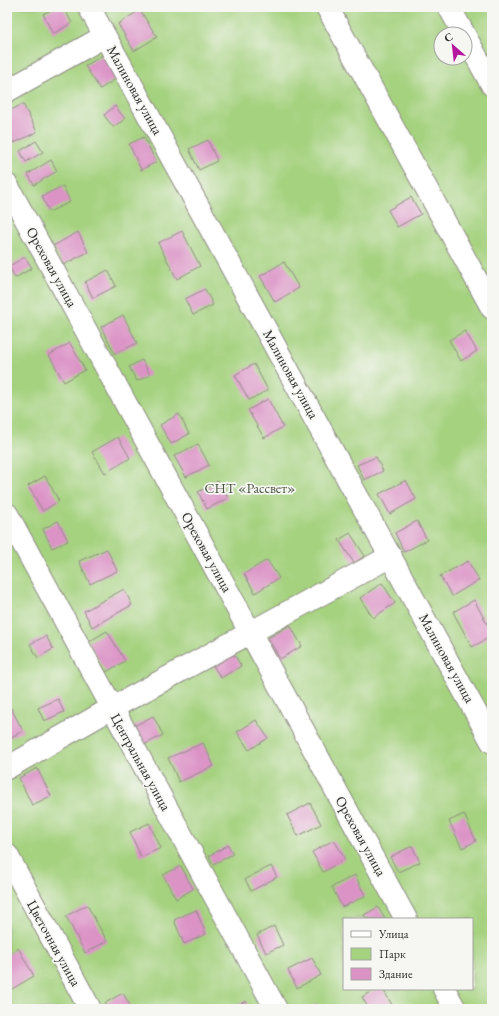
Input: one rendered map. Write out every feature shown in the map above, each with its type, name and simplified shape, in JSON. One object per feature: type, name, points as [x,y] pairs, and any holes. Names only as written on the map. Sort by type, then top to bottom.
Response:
[{"type":"street","name":"Малиновая улица","points":[[89,7],[492,742]]},
{"type":"street","points":[[327,7],[492,308]]},
{"type":"street","points":[[449,7],[459,26]]},
{"type":"street","points":[[7,91],[105,36]]},
{"type":"street","points":[[473,51],[492,85]]},
{"type":"street","name":"Ореховая улица","points":[[7,184],[405,918]]},
{"type":"street","name":"Центральная улица","points":[[7,514],[276,1009]]},
{"type":"street","points":[[7,768],[112,708],[391,556]]},
{"type":"street","name":"Цветочная улица","points":[[7,855],[90,1009]]},
{"type":"street","points":[[445,990],[455,1009]]},
{"type":"green space","name":"СНТ «Рассвет»","points":[[7,7],[492,7],[492,1009],[7,1009]]},
{"type":"building","points":[[57,7],[63,7],[72,23],[53,34],[43,14]]},
{"type":"building","points":[[140,10],[157,37],[134,51],[118,24]]},
{"type":"building","points":[[103,55],[117,78],[100,89],[85,66]]},
{"type":"building","points":[[23,104],[37,132],[14,143],[7,131],[7,112]]},
{"type":"building","points":[[115,106],[125,119],[113,127],[104,115]]},
{"type":"building","points":[[144,137],[156,162],[141,170],[129,144]]},
{"type":"building","points":[[208,140],[217,161],[199,170],[189,149]]},
{"type":"building","points":[[36,141],[43,152],[26,162],[20,151]]},
{"type":"building","points":[[51,160],[57,171],[34,185],[28,174]]},
{"type":"building","points":[[63,186],[70,202],[49,212],[42,196]]},
{"type":"building","points":[[411,197],[421,214],[397,227],[388,210]]},
{"type":"building","points":[[182,231],[200,266],[177,279],[158,243]]},
{"type":"building","points":[[78,232],[88,252],[63,265],[53,246]]},
{"type":"building","points":[[25,257],[32,268],[15,278],[9,266]]},
{"type":"building","points":[[284,262],[299,288],[275,302],[260,276]]},
{"type":"building","points":[[108,270],[116,286],[93,298],[85,282]]},
{"type":"building","points":[[205,289],[213,305],[193,315],[185,299]]},
{"type":"building","points":[[123,315],[137,343],[115,354],[101,327]]},
{"type":"building","points":[[465,331],[477,351],[461,361],[449,340]]},
{"type":"building","points":[[70,343],[85,370],[64,382],[49,355]]},
{"type":"building","points":[[142,360],[150,375],[137,381],[129,367]]},
{"type":"building","points":[[254,364],[268,390],[249,400],[235,375]]},
{"type":"building","points":[[268,399],[283,427],[264,438],[248,410]]},
{"type":"building","points":[[179,414],[189,434],[171,444],[160,425]]},
{"type":"building","points":[[118,437],[130,458],[105,473],[92,452]]},
{"type":"building","points":[[198,444],[209,465],[186,477],[174,456]]},
{"type":"building","points":[[376,457],[383,471],[364,480],[357,465]]},
{"type":"building","points":[[45,476],[59,501],[43,511],[28,486]]},
{"type":"building","points":[[406,480],[416,499],[390,514],[379,494]]},
{"type":"building","points":[[218,481],[228,498],[207,509],[198,492]]},
{"type":"building","points":[[58,521],[68,541],[52,548],[43,529]]},
{"type":"building","points":[[417,521],[427,540],[404,552],[395,533]]},
{"type":"building","points":[[350,533],[365,556],[354,563],[339,540]]},
{"type":"building","points":[[107,549],[117,571],[90,584],[79,561]]},
{"type":"building","points":[[267,560],[279,578],[255,593],[244,574]]},
{"type":"building","points":[[468,561],[479,580],[452,596],[440,576]]},
{"type":"building","points":[[382,583],[395,603],[373,618],[360,598]]},
{"type":"building","points":[[124,589],[132,605],[92,627],[84,611]]},
{"type":"building","points":[[474,600],[492,633],[492,636],[472,647],[453,612]]},
{"type":"building","points":[[290,625],[302,646],[280,659],[268,638]]},
{"type":"building","points":[[107,631],[125,661],[106,672],[88,642]]},
{"type":"building","points":[[46,636],[53,649],[38,658],[30,644]]},
{"type":"building","points":[[233,652],[241,666],[221,678],[212,664]]},
{"type":"building","points":[[58,699],[64,712],[44,721],[38,708]]},
{"type":"building","points":[[11,708],[23,731],[7,739],[7,710]]},
{"type":"building","points":[[153,716],[163,735],[142,746],[132,727]]},
{"type":"building","points":[[256,720],[268,738],[249,750],[237,732]]},
{"type":"building","points":[[203,743],[214,766],[179,782],[168,758]]},
{"type":"building","points":[[37,768],[51,796],[32,805],[19,778]]},
{"type":"building","points":[[310,803],[321,824],[298,836],[287,815]]},
{"type":"building","points":[[464,814],[476,841],[462,848],[449,821]]},
{"type":"building","points":[[149,823],[161,848],[141,857],[130,832]]},
{"type":"building","points":[[334,840],[345,859],[323,872],[312,852]]},
{"type":"building","points":[[228,845],[233,854],[213,864],[209,856]]},
{"type":"building","points":[[412,846],[420,862],[398,872],[390,857]]},
{"type":"building","points":[[181,866],[193,889],[176,899],[163,875]]},
{"type":"building","points":[[271,866],[277,877],[251,891],[245,879]]},
{"type":"building","points":[[355,875],[365,896],[342,907],[332,887]]},
{"type":"building","points":[[87,905],[107,941],[85,953],[66,916]]},
{"type":"building","points":[[378,907],[384,918],[366,918],[364,915]]},
{"type":"building","points":[[196,910],[206,934],[184,944],[174,920]]},
{"type":"building","points":[[274,926],[283,945],[266,953],[257,935]]},
{"type":"building","points":[[18,948],[34,976],[12,989],[7,981],[7,955]]},
{"type":"building","points":[[312,958],[321,975],[297,988],[288,970]]},
{"type":"building","points":[[375,990],[384,990],[392,1005],[384,1009],[369,1009],[362,997]]},
{"type":"building","points":[[123,993],[132,1009],[108,1009],[105,1003]]},
{"type":"building","points":[[246,1001],[250,1009],[229,1009]]},
{"type":"building","points":[[317,1004],[319,1009],[307,1009]]}]
